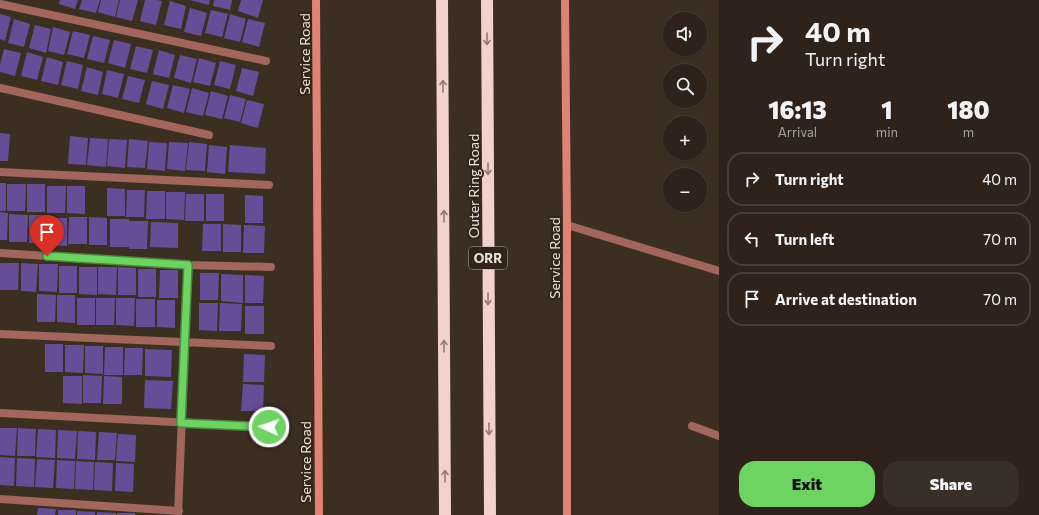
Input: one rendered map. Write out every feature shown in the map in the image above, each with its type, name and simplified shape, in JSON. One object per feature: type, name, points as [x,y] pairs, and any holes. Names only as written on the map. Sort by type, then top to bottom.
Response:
[{"type":"highway","name":"Outer Ring Road","points":[[442,0],[445,515]]},
{"type":"highway","name":"Outer Ring Road","points":[[487,0],[490,515]]},
{"type":"main road","name":"Service Road","points":[[316,0],[319,515]]},
{"type":"main road","name":"Service Road","points":[[565,0],[567,515]]},
{"type":"street","points":[[0,4],[266,61]]},
{"type":"street","points":[[0,88],[209,135]]},
{"type":"street","points":[[0,172],[269,185]]},
{"type":"street","points":[[567,224],[719,271]]},
{"type":"street","points":[[0,253],[188,265],[271,267]]},
{"type":"street","points":[[0,499],[178,513],[188,265]]},
{"type":"street","points":[[0,334],[271,346]]},
{"type":"street","points":[[0,413],[269,427]]},
{"type":"street","points":[[692,426],[719,436]]},
{"type":"building","points":[[60,0],[78,0],[75,9],[59,4]]},
{"type":"building","points":[[82,0],[100,0],[96,13],[79,9]]},
{"type":"building","points":[[101,0],[119,0],[115,17],[98,12]]},
{"type":"building","points":[[120,0],[138,0],[132,21],[116,17]]},
{"type":"building","points":[[145,0],[162,1],[156,25],[140,21]]},
{"type":"building","points":[[190,0],[210,0],[209,5]]},
{"type":"building","points":[[214,0],[232,0],[230,10],[213,6]]},
{"type":"building","points":[[241,0],[263,0],[258,18],[238,11]]},
{"type":"building","points":[[170,1],[186,6],[181,29],[164,25]]},
{"type":"building","points":[[190,8],[207,13],[201,36],[184,32]]},
{"type":"building","points":[[211,10],[228,14],[222,37],[205,33]]},
{"type":"building","points":[[0,14],[11,17],[5,41],[0,39]]},
{"type":"building","points":[[230,14],[246,19],[240,42],[224,38]]},
{"type":"building","points":[[14,19],[30,24],[24,47],[8,43]]},
{"type":"building","points":[[248,19],[265,23],[259,47],[242,42]]},
{"type":"building","points":[[35,25],[51,29],[46,53],[29,48]]},
{"type":"building","points":[[53,27],[70,32],[64,55],[48,51]]},
{"type":"building","points":[[73,31],[90,35],[84,58],[67,54]]},
{"type":"building","points":[[93,36],[110,40],[104,63],[87,59]]},
{"type":"building","points":[[114,40],[131,44],[125,68],[108,63]]},
{"type":"building","points":[[136,46],[153,50],[147,73],[130,69]]},
{"type":"building","points":[[4,49],[21,53],[15,76],[0,72]]},
{"type":"building","points":[[159,50],[175,55],[169,78],[153,74]]},
{"type":"building","points":[[27,52],[43,57],[37,80],[21,76]]},
{"type":"building","points":[[180,55],[197,59],[191,83],[174,78]]},
{"type":"building","points":[[47,57],[63,62],[58,85],[41,81]]},
{"type":"building","points":[[199,58],[216,63],[210,86],[193,82]]},
{"type":"building","points":[[67,61],[83,65],[78,89],[61,85]]},
{"type":"building","points":[[220,61],[236,65],[230,89],[214,85]]},
{"type":"building","points":[[87,67],[103,72],[98,95],[81,91]]},
{"type":"building","points":[[242,68],[259,72],[253,96],[236,91]]},
{"type":"building","points":[[107,70],[124,74],[118,98],[102,94]]},
{"type":"building","points":[[128,76],[145,80],[139,103],[122,99]]},
{"type":"building","points":[[152,81],[169,85],[163,109],[146,104]]},
{"type":"building","points":[[173,85],[190,89],[184,113],[167,108]]},
{"type":"building","points":[[192,88],[209,93],[203,116],[186,112]]},
{"type":"building","points":[[211,91],[228,96],[222,119],[205,115]]},
{"type":"building","points":[[230,95],[246,99],[240,122],[224,118]]},
{"type":"building","points":[[247,100],[264,104],[258,128],[241,123]]},
{"type":"building","points":[[0,133],[10,134],[8,161],[0,161]]},
{"type":"building","points":[[70,136],[88,138],[86,165],[68,164]]},
{"type":"building","points":[[90,138],[108,139],[106,167],[87,165]]},
{"type":"building","points":[[109,139],[127,140],[125,168],[107,166]]},
{"type":"building","points":[[129,139],[148,141],[145,168],[127,167]]},
{"type":"building","points":[[149,142],[167,143],[165,171],[147,169]]},
{"type":"building","points":[[169,142],[188,143],[185,171],[167,169]]},
{"type":"building","points":[[189,142],[207,144],[205,171],[186,170]]},
{"type":"building","points":[[209,145],[227,147],[225,174],[207,172]]},
{"type":"building","points":[[230,145],[266,148],[265,174],[228,172]]},
{"type":"building","points":[[0,183],[6,183],[6,211],[0,211]]},
{"type":"building","points":[[7,184],[26,184],[25,211],[7,211]]},
{"type":"building","points":[[27,184],[45,184],[45,212],[27,212]]},
{"type":"building","points":[[47,186],[66,186],[65,213],[47,213]]},
{"type":"building","points":[[67,186],[85,186],[85,214],[67,213]]},
{"type":"building","points":[[107,188],[125,189],[125,216],[107,216]]},
{"type":"building","points":[[127,190],[145,190],[144,217],[126,217]]},
{"type":"building","points":[[147,191],[165,191],[165,219],[146,219]]},
{"type":"building","points":[[166,192],[185,192],[184,220],[166,219]]},
{"type":"building","points":[[186,194],[204,194],[204,221],[185,221]]},
{"type":"building","points":[[206,194],[224,194],[224,221],[206,221]]},
{"type":"building","points":[[245,195],[263,196],[263,223],[245,223]]},
{"type":"building","points":[[0,212],[8,213],[7,240],[0,240]]},
{"type":"building","points":[[9,214],[28,215],[27,242],[9,242]]},
{"type":"building","points":[[29,215],[48,215],[47,243],[29,243]]},
{"type":"building","points":[[69,217],[87,217],[87,244],[68,244]]},
{"type":"building","points":[[89,217],[107,218],[107,245],[89,245]]},
{"type":"building","points":[[49,218],[67,218],[67,246],[48,245]]},
{"type":"building","points":[[110,219],[148,221],[147,249],[110,247]]},
{"type":"building","points":[[151,222],[178,223],[178,248],[150,247]]},
{"type":"building","points":[[203,224],[221,224],[221,251],[202,251]]},
{"type":"building","points":[[223,224],[241,225],[241,252],[223,252]]},
{"type":"building","points":[[244,225],[265,226],[264,253],[243,253]]},
{"type":"building","points":[[0,263],[19,263],[18,290],[0,290]]},
{"type":"building","points":[[21,263],[38,264],[36,292],[21,291]]},
{"type":"building","points":[[39,264],[58,264],[57,292],[39,291]]},
{"type":"building","points":[[59,266],[77,266],[77,293],[59,293]]},
{"type":"building","points":[[79,267],[97,267],[97,295],[79,294]]},
{"type":"building","points":[[98,267],[117,267],[116,295],[98,294]]},
{"type":"building","points":[[118,267],[136,268],[136,295],[118,295]]},
{"type":"building","points":[[138,269],[156,269],[156,297],[138,297]]},
{"type":"building","points":[[160,270],[178,270],[178,298],[159,298]]},
{"type":"building","points":[[200,273],[219,273],[218,300],[200,300]]},
{"type":"building","points":[[221,274],[243,275],[243,303],[221,301]]},
{"type":"building","points":[[245,275],[264,276],[263,303],[245,303]]},
{"type":"building","points":[[37,294],[56,295],[55,322],[37,322]]},
{"type":"building","points":[[57,295],[75,295],[75,323],[57,322]]},
{"type":"building","points":[[77,298],[95,298],[95,325],[77,325]]},
{"type":"building","points":[[96,298],[115,298],[114,325],[96,325]]},
{"type":"building","points":[[116,298],[135,298],[134,326],[116,325]]},
{"type":"building","points":[[136,299],[155,299],[155,327],[136,327]]},
{"type":"building","points":[[157,300],[175,300],[175,328],[157,327]]},
{"type":"building","points":[[199,303],[218,303],[217,331],[199,330]]},
{"type":"building","points":[[220,303],[242,304],[241,331],[219,331]]},
{"type":"building","points":[[245,306],[264,306],[264,334],[245,334]]},
{"type":"building","points":[[45,344],[63,344],[63,372],[45,372]]},
{"type":"building","points":[[65,345],[84,345],[83,373],[65,372]]},
{"type":"building","points":[[85,346],[103,346],[103,374],[85,373]]},
{"type":"building","points":[[105,347],[123,347],[123,375],[104,375]]},
{"type":"building","points":[[125,348],[143,348],[142,375],[124,375]]},
{"type":"building","points":[[145,349],[172,350],[171,377],[145,376]]},
{"type":"building","points":[[244,354],[265,355],[264,382],[243,382]]},
{"type":"building","points":[[83,375],[102,376],[101,403],[83,403]]},
{"type":"building","points":[[63,376],[82,376],[82,404],[63,403]]},
{"type":"building","points":[[104,376],[122,377],[122,404],[103,404]]},
{"type":"building","points":[[145,380],[173,381],[171,409],[144,408]]},
{"type":"building","points":[[243,384],[264,385],[263,411],[241,411]]},
{"type":"building","points":[[0,428],[17,428],[15,456],[0,455]]},
{"type":"building","points":[[18,428],[36,429],[35,456],[17,456]]},
{"type":"building","points":[[38,429],[56,430],[55,458],[36,457]]},
{"type":"building","points":[[58,430],[77,431],[75,459],[57,458]]},
{"type":"building","points":[[78,431],[96,432],[95,460],[77,459]]},
{"type":"building","points":[[99,432],[117,433],[115,460],[97,460]]},
{"type":"building","points":[[118,434],[136,435],[135,462],[116,461]]},
{"type":"building","points":[[0,457],[15,458],[14,486],[0,485]]},
{"type":"building","points":[[17,458],[35,459],[34,487],[16,486]]},
{"type":"building","points":[[37,459],[55,460],[53,488],[35,487]]},
{"type":"building","points":[[57,460],[75,461],[74,489],[56,488]]},
{"type":"building","points":[[76,461],[94,462],[93,490],[75,489]]},
{"type":"building","points":[[95,462],[113,463],[112,491],[94,490]]},
{"type":"building","points":[[116,463],[134,464],[133,492],[115,491]]},
{"type":"building","points":[[38,508],[56,509],[55,515],[37,515]]},
{"type":"building","points":[[58,510],[76,510],[76,515],[58,515]]},
{"type":"building","points":[[77,511],[95,512],[95,515],[77,515]]},
{"type":"building","points":[[97,512],[116,513],[116,515],[97,515]]},
{"type":"building","points":[[117,513],[135,513],[135,515],[117,515]]},
{"type":"route","points":[[47,256],[188,265],[181,423],[269,427]]}]
